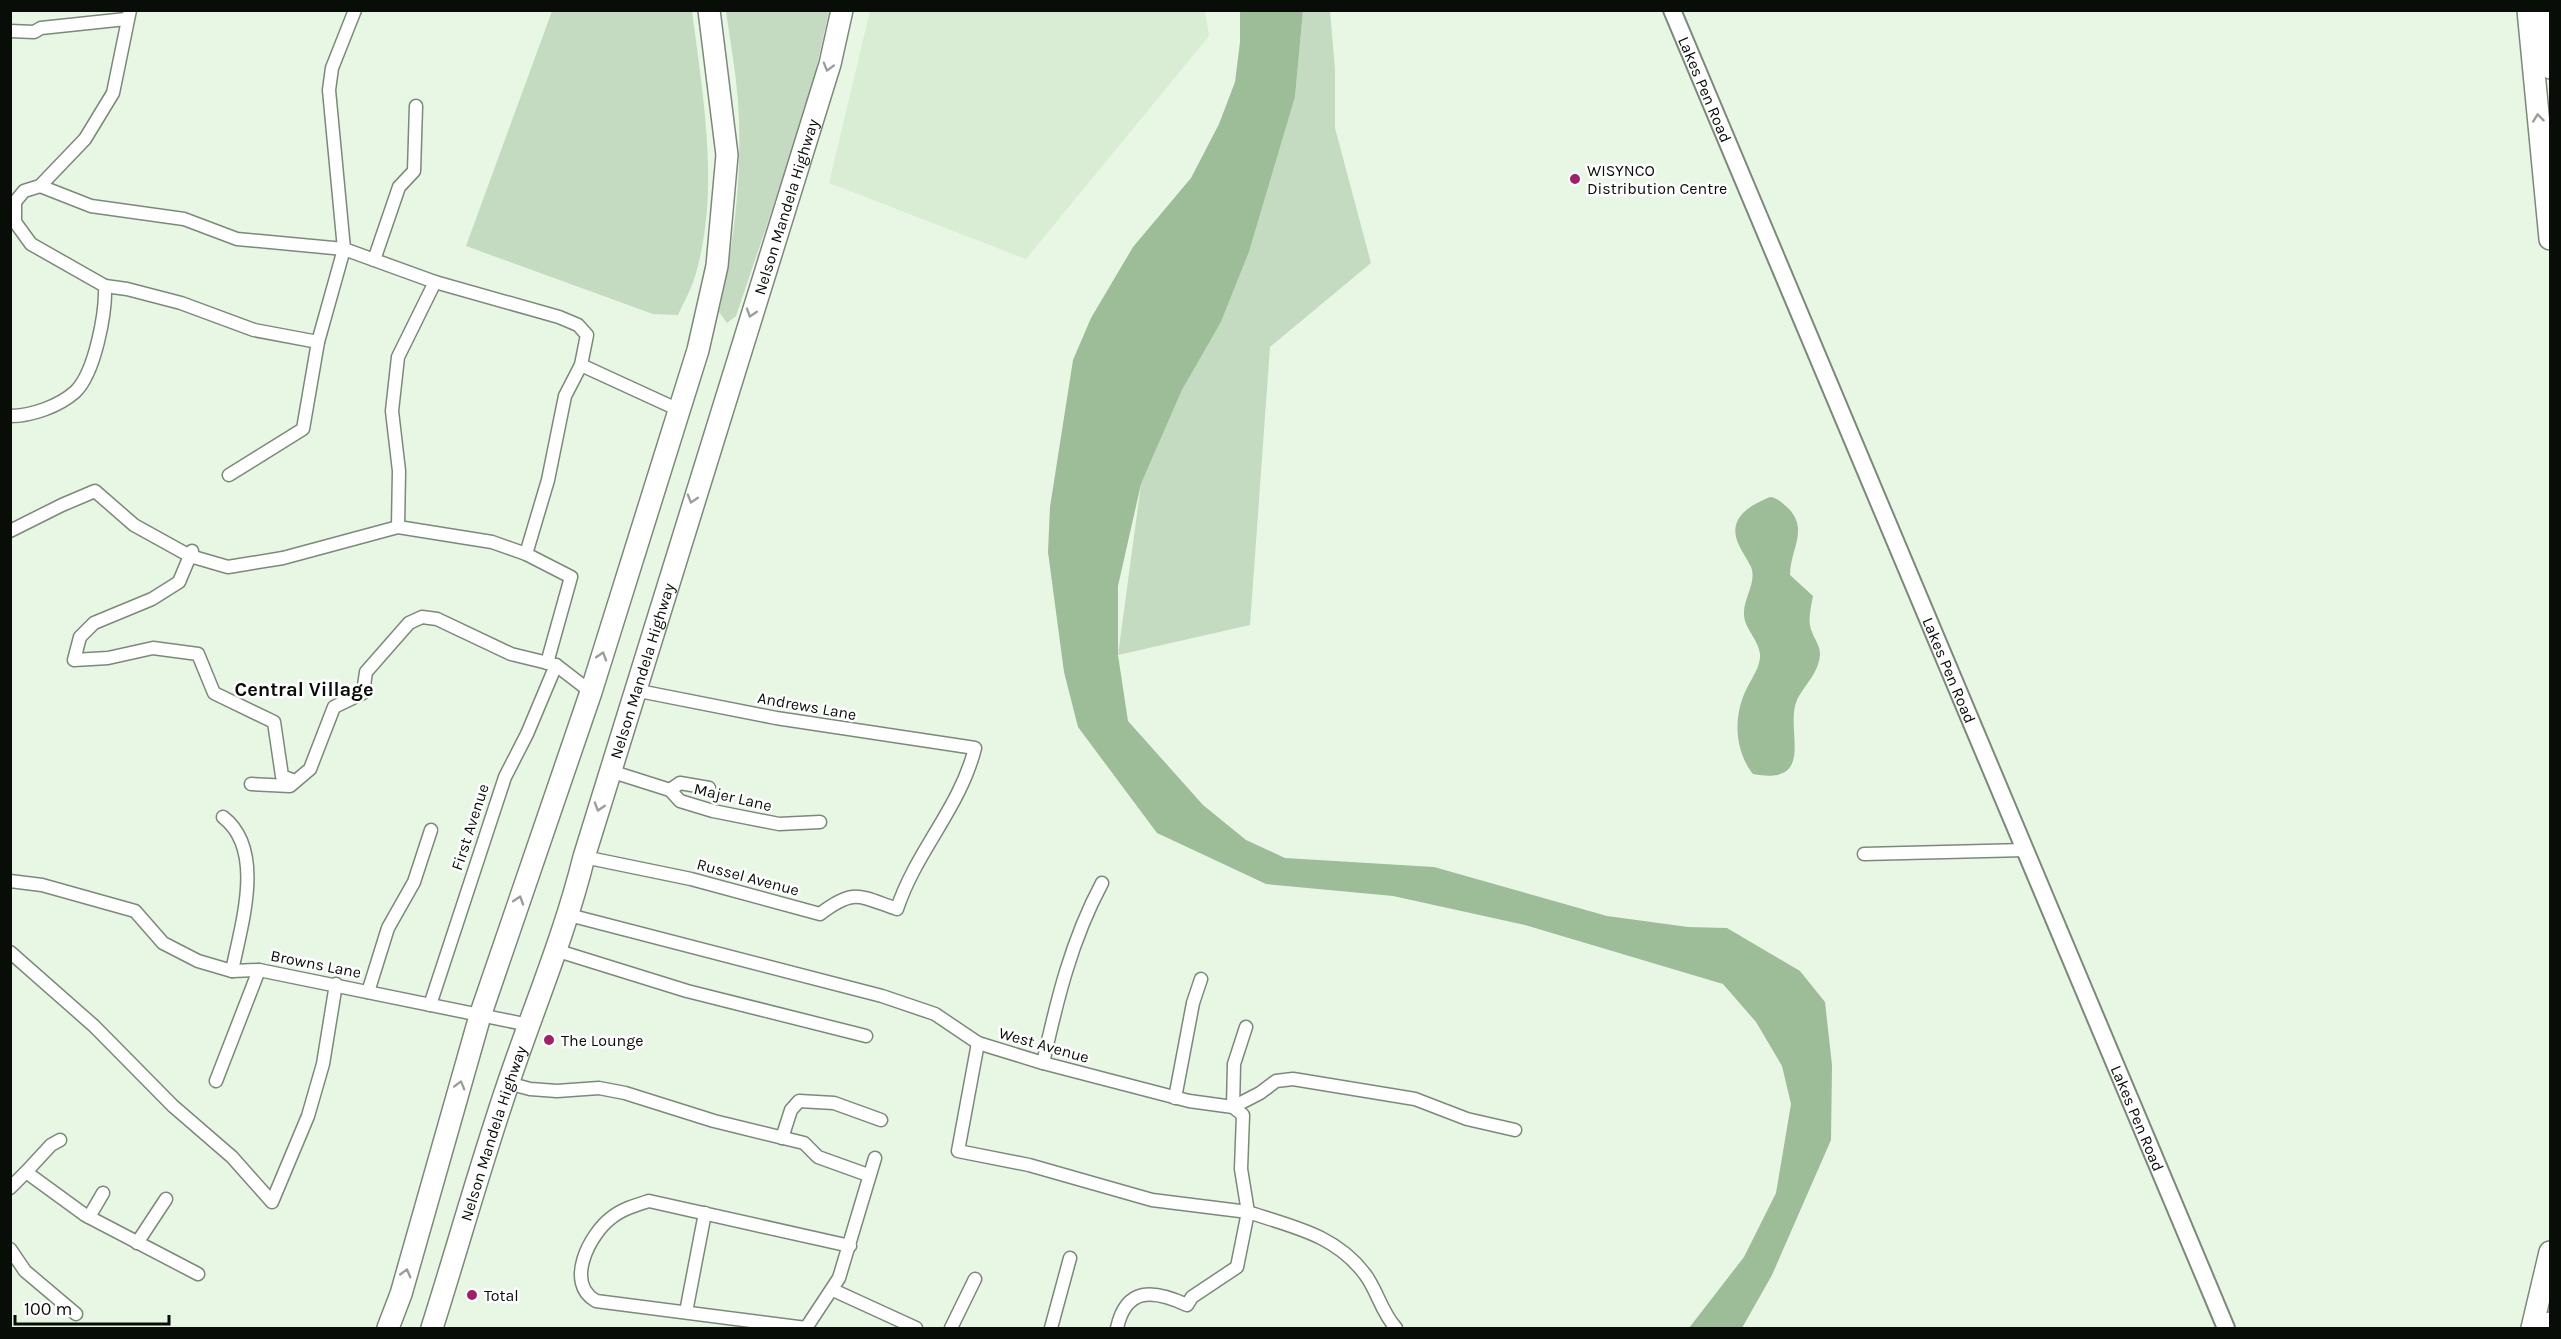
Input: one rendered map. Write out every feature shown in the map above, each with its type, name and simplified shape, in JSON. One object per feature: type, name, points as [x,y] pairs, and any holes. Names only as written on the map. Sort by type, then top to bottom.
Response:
[{"type":"highway","points":[[388,1329],[401,1294],[480,1016],[591,692],[674,417],[698,350],[717,266],[727,154],[709,10]]},
{"type":"highway","name":"Nelson Mandela Highway","points":[[432,1329],[508,1083],[569,915],[634,690],[830,64],[842,10]]},
{"type":"highway","points":[[2528,10],[2550,239]]},
{"type":"highway","points":[[2545,10],[2550,68]]},
{"type":"highway","points":[[2532,1329],[2550,1252]]},
{"type":"highway","points":[[2549,1329],[2550,1323]]},
{"type":"street","points":[[229,476],[303,429],[318,342],[344,249],[329,90],[332,68],[355,10]]},
{"type":"street","name":"Lakes Pen Road","points":[[1672,10],[2226,1329]]},
{"type":"street","points":[[10,31],[34,32],[41,28],[128,15],[113,93],[86,139],[40,186],[24,191],[13,202],[15,222],[31,244],[105,286],[127,289],[182,303],[254,330],[318,342]]},
{"type":"street","points":[[374,260],[399,188],[414,171],[416,106]]},
{"type":"street","points":[[10,531],[95,491],[134,525],[191,554],[228,567],[283,558],[398,527],[492,542],[526,554],[548,480],[565,396],[581,364],[587,335],[578,325],[559,317],[435,282],[344,249],[237,239],[184,219],[91,206],[40,186]]},
{"type":"street","points":[[398,527],[399,471],[392,411],[398,357],[435,282]]},
{"type":"street","points":[[10,417],[39,412],[75,391],[90,368],[106,306],[105,286]]},
{"type":"street","points":[[581,364],[674,417]]},
{"type":"street","points":[[191,554],[179,582],[152,599],[94,623],[80,637],[74,660],[108,658],[153,648],[198,654],[214,693],[274,722],[282,776],[295,781]]},
{"type":"street","name":"First Avenue","points":[[430,1005],[505,777],[532,725],[552,664],[571,577],[526,554]]},
{"type":"street","points":[[251,784],[290,786],[310,769],[334,707],[363,693],[366,672],[409,623],[423,617],[437,619],[511,654],[552,664],[591,692]]},
{"type":"street","name":"Andrews Lane","points":[[634,690],[776,718],[975,748],[960,794],[906,882],[897,909]]},
{"type":"street","name":"Majer Lane","points":[[610,771],[669,790],[680,801],[729,815],[779,824],[820,822]]},
{"type":"street","points":[[669,790],[680,783],[709,788]]},
{"type":"street","points":[[223,817],[241,836],[249,882],[232,971]]},
{"type":"street","points":[[368,992],[388,928],[414,882],[431,830]]},
{"type":"street","points":[[1864,854],[2025,850]]},
{"type":"street","name":"Russel Avenue","points":[[584,857],[691,879],[820,914],[839,900],[857,895],[897,909]]},
{"type":"street","name":"Browns Lane","points":[[10,881],[42,885],[135,911],[163,943],[198,961],[232,971],[259,970],[336,984],[529,1025]]},
{"type":"street","points":[[1042,1064],[1066,966],[1085,914],[1102,883]]},
{"type":"street","name":"West Avenue","points":[[569,915],[882,996],[934,1014],[978,1043],[1042,1064],[1175,1098],[1233,1107]]},
{"type":"street","points":[[555,950],[687,991],[866,1036]]},
{"type":"street","points":[[10,952],[94,1026],[173,1107],[232,1157],[272,1202],[308,1116],[323,1064],[336,984]]},
{"type":"street","points":[[216,1081],[259,970]]},
{"type":"street","points":[[1175,1098],[1193,1004],[1201,979]]},
{"type":"street","points":[[1233,1107],[1234,1064],[1246,1027]]},
{"type":"street","points":[[978,1043],[958,1151],[1029,1166],[1152,1200],[1248,1212],[1327,1239],[1345,1253],[1365,1274],[1396,1329]]},
{"type":"street","points":[[1233,1107],[1276,1081],[1293,1079],[1415,1099],[1467,1119],[1515,1130]]},
{"type":"street","points":[[508,1083],[530,1089],[557,1091],[599,1088],[804,1143],[818,1157],[868,1175]]},
{"type":"street","points":[[782,1138],[791,1110],[799,1101],[834,1103],[880,1120]]},
{"type":"street","points":[[1117,1329],[1126,1303],[1133,1297],[1166,1297],[1187,1305],[1192,1297],[1237,1267],[1248,1212],[1241,1169],[1243,1115],[1233,1107]]},
{"type":"street","points":[[10,1188],[51,1145],[60,1140]]},
{"type":"street","points":[[850,1246],[649,1201],[626,1208],[599,1229],[583,1261],[584,1289],[589,1297],[596,1301],[686,1312],[728,1323],[806,1328],[833,1290],[850,1246],[868,1175],[875,1158]]},
{"type":"street","points":[[26,1172],[89,1217],[198,1274]]},
{"type":"street","points":[[89,1217],[103,1193]]},
{"type":"street","points":[[137,1243],[166,1199]]},
{"type":"street","points":[[686,1312],[705,1213]]},
{"type":"street","points":[[10,1249],[25,1271],[76,1314]]},
{"type":"street","points":[[1051,1329],[1070,1258]]},
{"type":"street","points":[[951,1329],[975,1279]]},
{"type":"street","points":[[833,1290],[916,1329]]},
{"type":"shaded area","points":[[552,11],[692,11],[707,142],[707,208],[696,273],[678,315],[653,314],[466,246]]},
{"type":"shaded area","points":[[726,11],[829,11],[809,101],[736,316],[727,323],[719,312],[736,208],[739,129],[736,79]]},
{"type":"shaded area","points":[[870,11],[1205,11],[1209,36],[1026,259],[829,183]]},
{"type":"shaded area","points":[[1240,11],[1303,11],[1295,97],[1249,252],[1221,322],[1182,390],[1141,484],[1118,586],[1118,655],[1128,721],[1203,805],[1246,840],[1285,858],[1434,867],[1607,916],[1688,927],[1727,928],[1800,971],[1825,1002],[1832,1065],[1831,1140],[1772,1275],[1742,1328],[1689,1328],[1744,1257],[1776,1193],[1791,1104],[1782,1066],[1756,1022],[1723,984],[1525,925],[1393,896],[1266,884],[1157,833],[1078,727],[1064,672],[1048,552],[1050,507],[1073,360],[1091,318],[1133,247],[1191,178],[1219,124],[1235,82],[1240,42]]},
{"type":"shaded area","points":[[1303,11],[1330,11],[1335,69],[1335,128],[1371,263],[1270,347],[1250,625],[1118,655],[1141,484],[1182,390],[1221,322],[1249,252],[1295,97]]},
{"type":"shaded area","points":[[1770,497],[1777,499],[1787,507],[1797,523],[1797,540],[1790,575],[1813,596],[1810,623],[1820,654],[1814,673],[1797,700],[1794,712],[1792,764],[1785,772],[1773,775],[1753,774],[1739,743],[1739,709],[1742,698],[1758,667],[1760,654],[1744,618],[1752,578],[1751,567],[1737,541],[1735,531],[1738,520],[1745,511]]},
{"type":"place","name":"WISYNCO Distribution Centre","points":[[1575,179]]},
{"type":"place","name":"The Lounge","points":[[549,1040]]},
{"type":"place","name":"Total","points":[[472,1295]]},
{"type":"district","name":"Central Village","points":[[304,689]]}]
